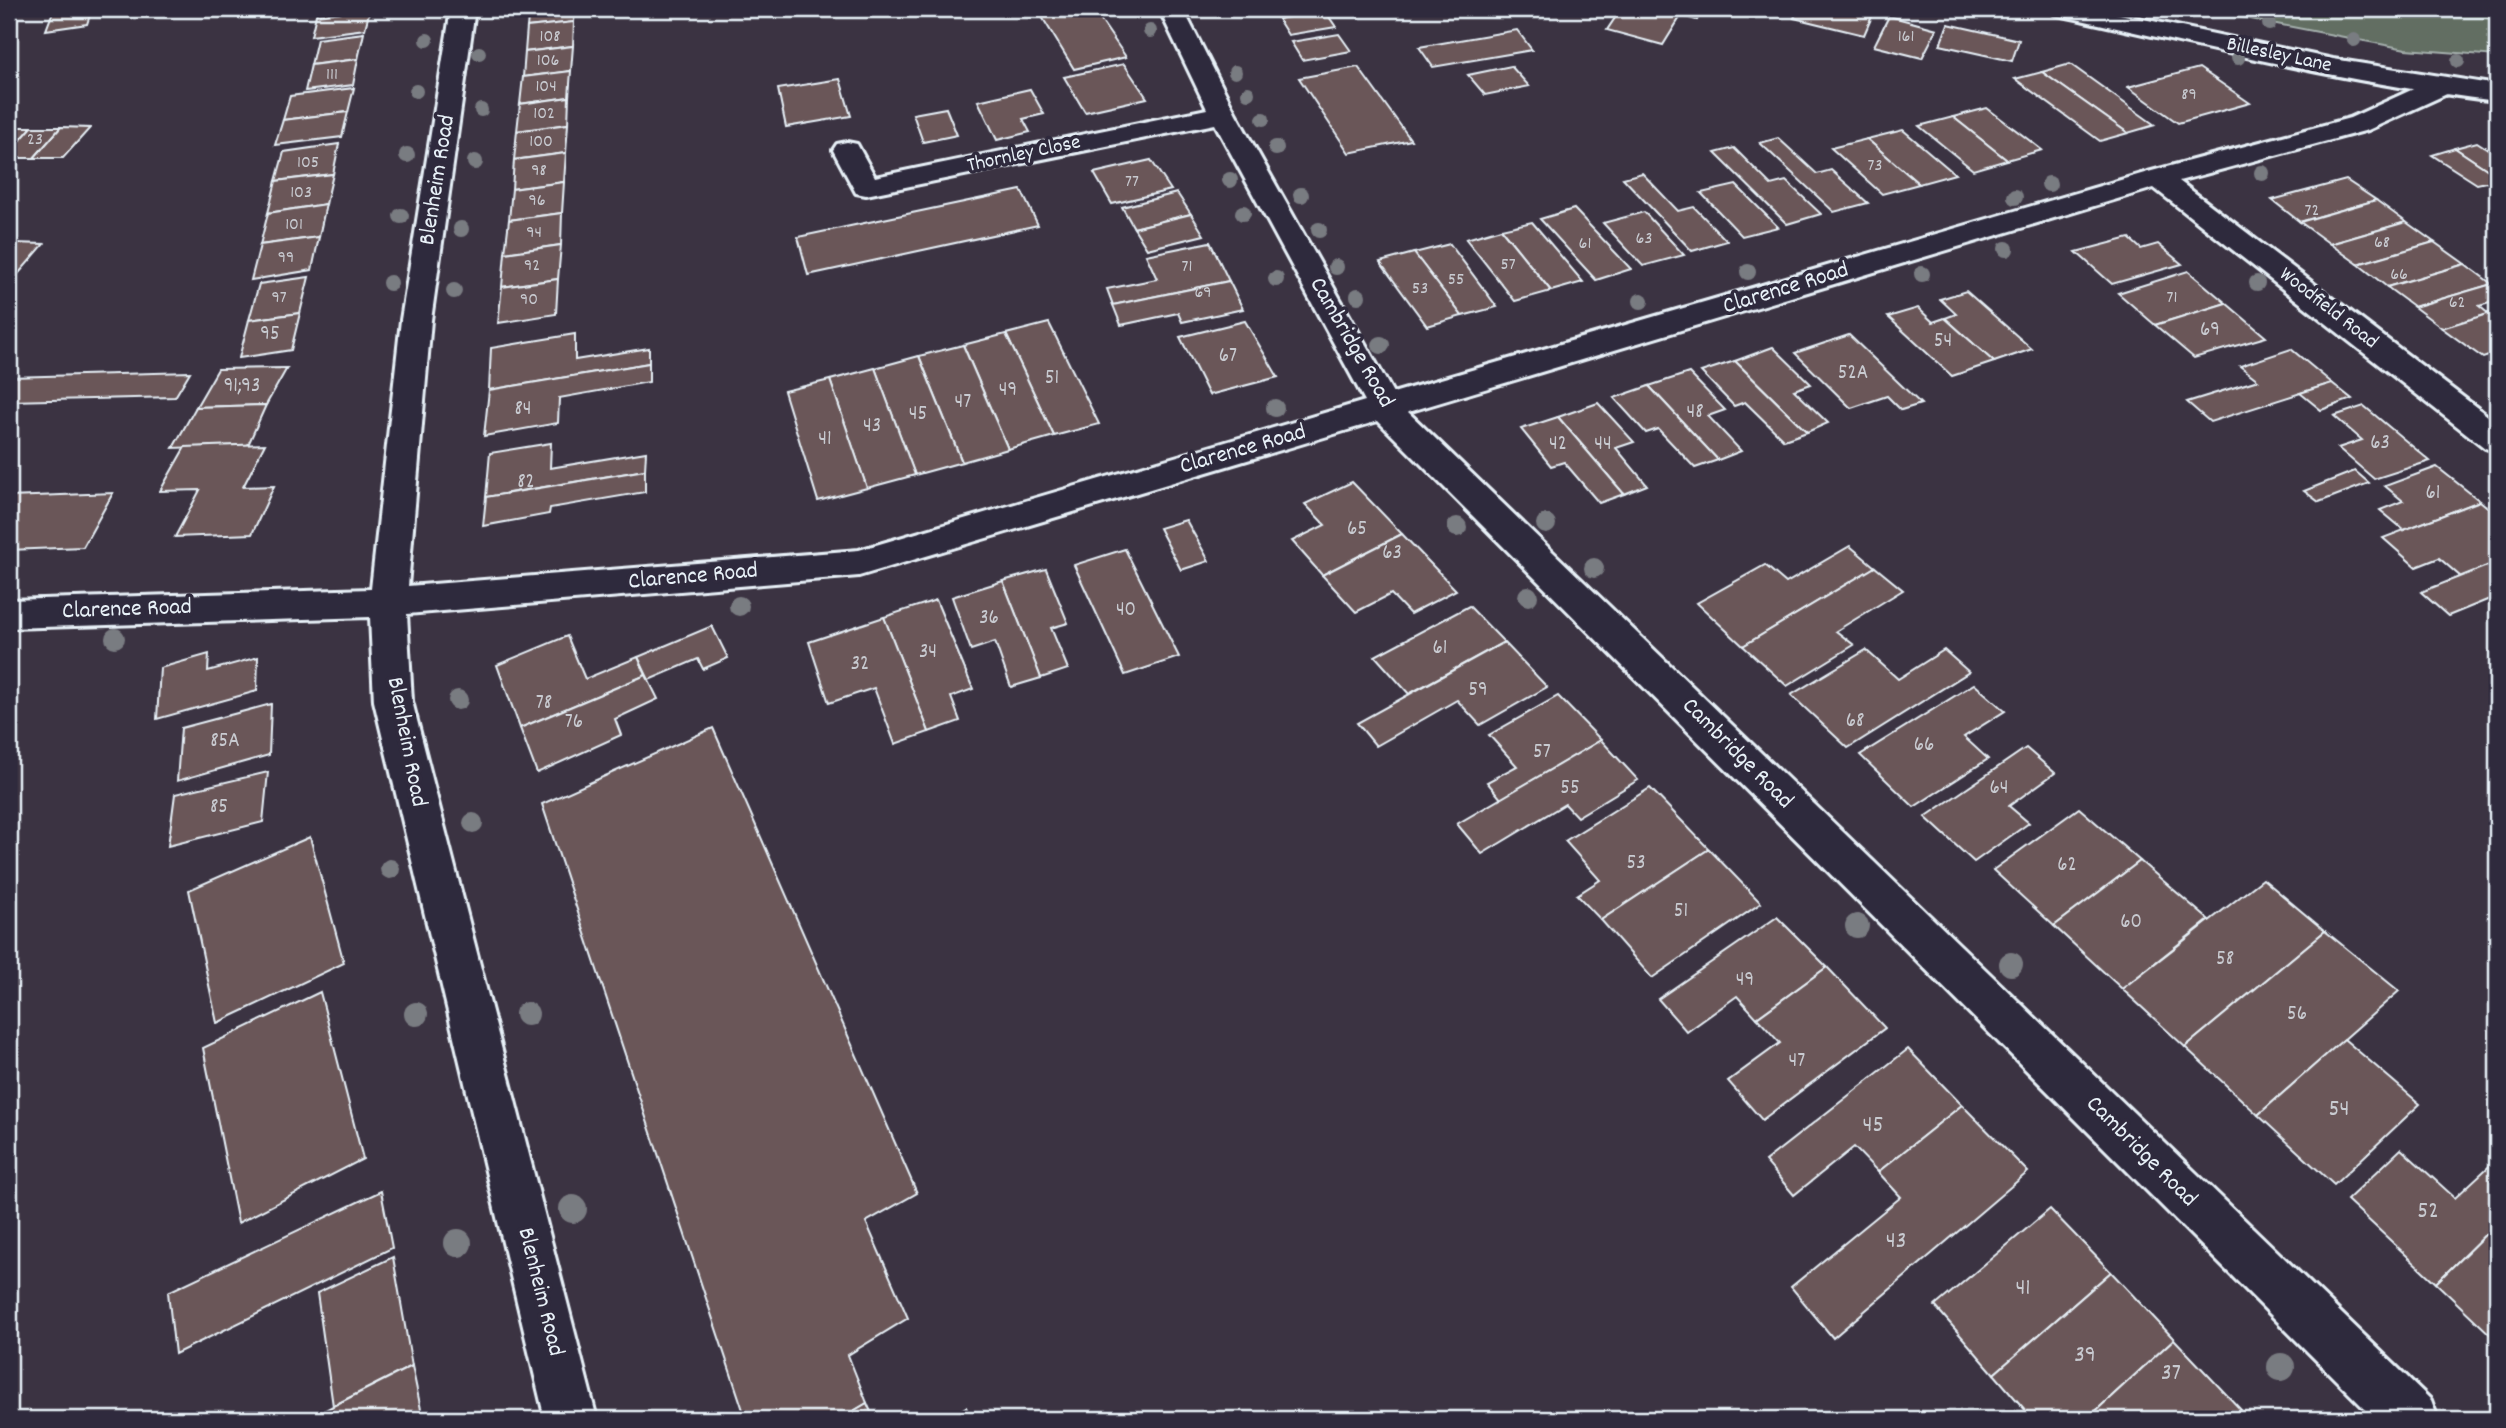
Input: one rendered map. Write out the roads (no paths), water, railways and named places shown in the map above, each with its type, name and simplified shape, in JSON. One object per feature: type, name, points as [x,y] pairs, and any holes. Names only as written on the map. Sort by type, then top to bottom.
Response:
[{"type":"street","name":"Blenheim Road","points":[[463,9],[416,320],[388,602],[393,701],[571,1419]]},
{"type":"street","name":"Cambridge Road","points":[[1171,9],[1223,114],[1385,408],[2412,1419]]},
{"type":"street","name":"Billesley Lane","points":[[2063,9],[2329,67],[2440,87],[2497,93]]},
{"type":"street","name":"Clarence Road","points":[[9,614],[388,602],[859,563],[2158,178],[2359,124],[2440,87]]},
{"type":"street","name":"Thornley Close","points":[[847,150],[866,187],[1223,114]]},
{"type":"street","name":"Woodfield Road","points":[[2158,178],[2497,440]]}]
